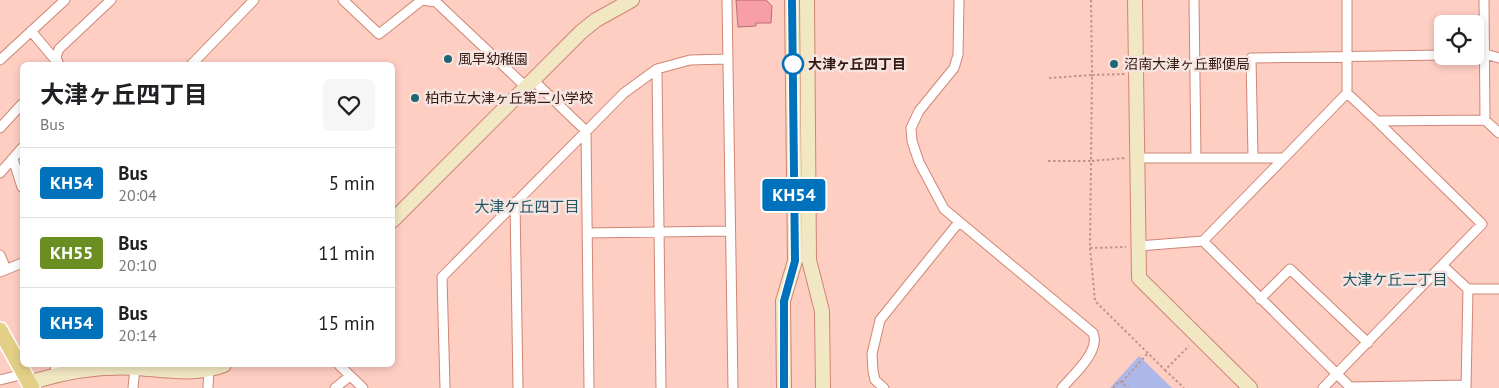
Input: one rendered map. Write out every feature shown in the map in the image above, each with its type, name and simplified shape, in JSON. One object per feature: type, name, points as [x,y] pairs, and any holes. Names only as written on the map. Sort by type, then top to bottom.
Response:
[{"type":"main road","points":[[0,330],[28,382]]},
{"type":"street","points":[[0,60],[65,0]]},
{"type":"street","points":[[57,62],[56,57],[58,50],[111,0]]},
{"type":"street","points":[[194,62],[254,0]]},
{"type":"street","points":[[343,0],[379,34],[422,0],[436,2],[586,131],[589,388]]},
{"type":"street","points":[[395,218],[596,20],[632,0]]},
{"type":"street","points":[[727,0],[733,388]]},
{"type":"street","points":[[784,388],[784,301],[795,261],[792,0]]},
{"type":"street","points":[[807,0],[809,260],[822,312],[823,388]]},
{"type":"street","points":[[959,0],[958,55],[954,68],[918,111],[911,128],[912,141],[919,162],[939,203],[959,222],[1093,333],[1096,339],[1094,348],[1062,388]]},
{"type":"street","points":[[1135,0],[1139,278],[1250,388]]},
{"type":"street","points":[[1194,0],[1196,157]]},
{"type":"street","points":[[1138,246],[1202,242],[1347,93],[1347,0]]},
{"type":"street","points":[[1484,0],[1485,120]]},
{"type":"street","points":[[31,31],[56,62]]},
{"type":"street","points":[[1485,54],[1499,58]]},
{"type":"street","points":[[1253,156],[1251,58],[1434,55]]},
{"type":"street","points":[[445,388],[442,277],[624,92],[657,69],[690,60],[728,59]]},
{"type":"street","points":[[657,69],[660,388]]},
{"type":"street","points":[[1323,388],[1482,224],[1347,93]]},
{"type":"street","points":[[0,128],[20,106]]},
{"type":"street","points":[[1377,121],[1485,120],[1499,133]]},
{"type":"street","points":[[0,173],[20,150]]},
{"type":"street","points":[[1137,158],[1253,156],[1284,158]]},
{"type":"street","points":[[13,159],[20,181]]},
{"type":"street","points":[[515,202],[518,388]]},
{"type":"street","points":[[884,388],[876,380],[873,371],[872,354],[880,320],[959,222]]},
{"type":"street","points":[[587,233],[730,231]]},
{"type":"street","points":[[1202,242],[1350,386],[1466,386],[1468,289]]},
{"type":"street","points":[[0,255],[3,270],[20,264]]},
{"type":"street","points":[[1442,265],[1468,289],[1499,289]]},
{"type":"street","points":[[1260,299],[1290,269],[1368,343]]},
{"type":"street","points":[[0,380],[28,382],[56,370],[102,367],[209,369],[216,367]]},
{"type":"street","points":[[340,367],[363,388]]},
{"type":"street","points":[[133,388],[135,368]]},
{"type":"street","points":[[208,388],[209,369]]},
{"type":"street","points":[[335,388],[350,376]]},
{"type":"path","points":[[1091,0],[1090,248],[1095,301],[1183,388]]},
{"type":"path","points":[[1049,78],[1136,73]]},
{"type":"path","points":[[1048,161],[1137,158]]},
{"type":"path","points":[[1090,248],[1138,246]]},
{"type":"path","points":[[1165,370],[1198,336]]},
{"type":"path","points":[[1113,388],[1120,380],[1122,382],[1148,353]]},
{"type":"path","points":[[1122,382],[1128,388]]},
{"type":"path","points":[[1121,388],[1124,385]]},
{"type":"shaded area","points":[[1139,356],[1172,388],[1110,388]]},
{"type":"building","points":[[736,0],[766,0],[772,6],[771,23],[756,23],[756,26],[738,27]]},
{"type":"bus line","name":"KH54","points":[[784,388],[784,301],[795,261],[792,0]]},
{"type":"place","name":"風早幼稚園","points":[[448,59]]},
{"type":"place","name":"大津ヶ丘四丁目","points":[[793,64]]},
{"type":"place","name":"沼南大津ヶ丘郵便局","points":[[1114,64]]},
{"type":"place","name":"柏市立大津ヶ丘第二小学校","points":[[415,98]]},
{"type":"district","name":"大津ケ丘四丁目","points":[[527,206]]},
{"type":"district","name":"大津ケ丘二丁目","points":[[1395,279]]}]
